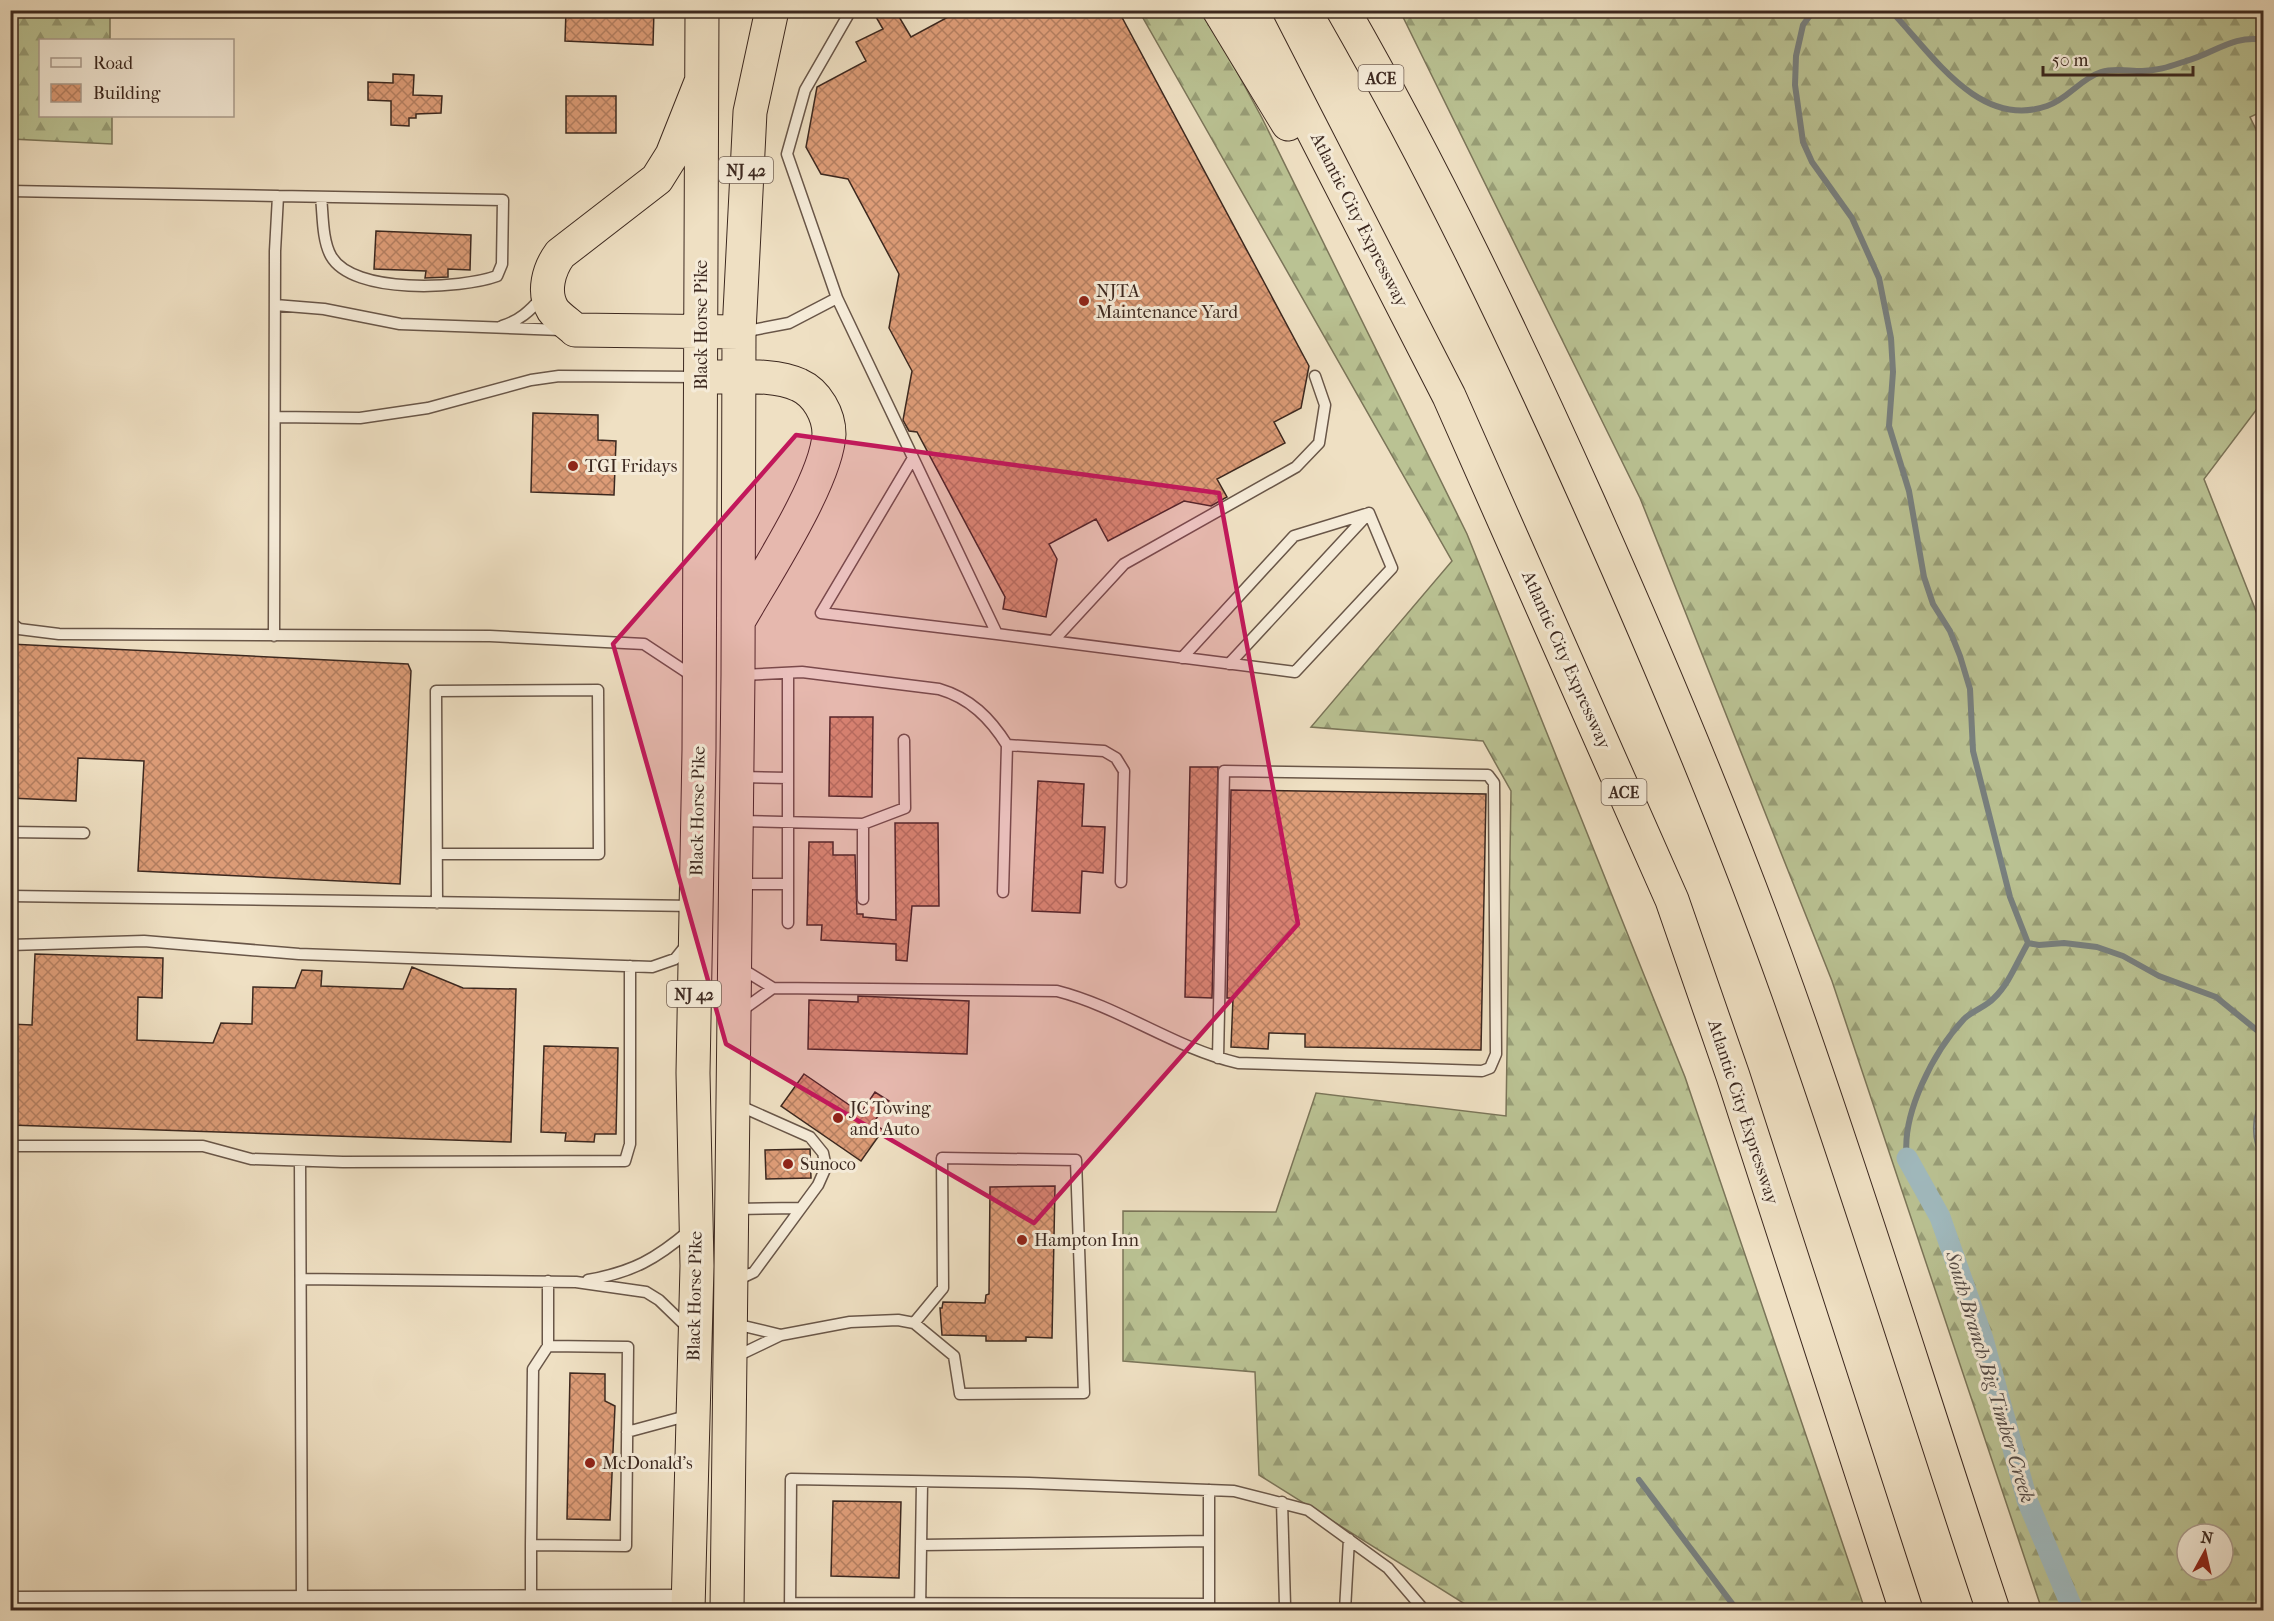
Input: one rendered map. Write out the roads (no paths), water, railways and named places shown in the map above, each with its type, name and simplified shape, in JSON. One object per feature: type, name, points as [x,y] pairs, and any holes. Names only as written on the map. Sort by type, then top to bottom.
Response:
[{"type":"highway","name":"Black Horse Pike","points":[[688,1606],[696,1225],[693,1073],[702,331],[702,10]]},
{"type":"highway","name":"NJ 42","points":[[739,332],[750,112],[772,10]]},
{"type":"highway","points":[[1219,10],[1449,396]]},
{"type":"highway","name":"Atlantic City Expressway","points":[[1251,10],[1449,396],[1672,900],[1733,1076],[1906,1611]]},
{"type":"highway","name":"ACE","points":[[1343,10],[1424,155],[1535,383],[1623,580],[1722,813],[1788,990],[1993,1611]]},
{"type":"highway","points":[[701,82],[672,155],[657,179],[560,254],[551,267],[548,290],[553,309],[575,330],[739,332]]},
{"type":"highway","name":"Black Horse Pike","points":[[727,1611],[729,1283],[739,621],[739,332]]},
{"type":"highway","points":[[701,377],[769,378],[799,385],[811,393],[826,413],[829,432],[821,468],[739,621]]},
{"type":"street","points":[[10,1603],[302,1607],[531,1602],[688,1606]]},
{"type":"lane","points":[[852,10],[805,90],[787,154],[837,298],[997,634]]},
{"type":"lane","points":[[10,191],[503,200],[502,264],[497,276],[459,285],[416,287],[378,282],[348,271],[331,256],[321,197]]},
{"type":"lane","points":[[274,636],[275,251],[279,196]]},
{"type":"lane","points":[[492,329],[514,322],[531,310],[548,290]]},
{"type":"lane","points":[[739,332],[789,323],[837,298]]},
{"type":"lane","points":[[276,305],[324,309],[400,324],[492,329],[575,330]]},
{"type":"lane","points":[[275,417],[360,418],[429,408],[501,387],[559,376],[701,377]]},
{"type":"lane","points":[[1053,641],[1124,564],[1296,467],[1319,443],[1325,405],[1315,376]]},
{"type":"lane","points":[[913,458],[821,613],[1295,672],[1392,568],[1369,513]]},
{"type":"lane","points":[[1182,658],[1294,536],[1369,513]]},
{"type":"lane","points":[[1229,664],[1369,513]]},
{"type":"lane","points":[[10,622],[19,629],[59,634],[490,636],[644,644],[699,681]]},
{"type":"lane","points":[[738,675],[802,672],[939,689],[958,695],[995,727],[1007,745],[1003,892]]},
{"type":"lane","points":[[788,673],[788,923]]},
{"type":"lane","points":[[437,854],[599,854],[598,690],[436,691],[437,903]]},
{"type":"lane","points":[[736,821],[863,824],[905,808],[904,740]]},
{"type":"lane","points":[[1007,745],[1104,751],[1116,758],[1124,771],[1121,882]]},
{"type":"lane","points":[[734,964],[773,988],[1057,991],[1084,998],[1218,1058],[1238,1063],[1482,1071],[1490,1068],[1496,1053],[1494,783],[1492,778],[1488,775],[1224,771],[1218,1058]]},
{"type":"lane","points":[[737,777],[788,778]]},
{"type":"lane","points":[[863,824],[863,899]]},
{"type":"lane","points":[[10,832],[84,833]]},
{"type":"lane","points":[[736,884],[788,884]]},
{"type":"lane","points":[[10,896],[437,903],[696,918],[675,959],[652,967],[299,954],[144,941],[10,945]]},
{"type":"lane","points":[[10,1146],[203,1146],[251,1159],[300,1161],[625,1161],[630,1144],[630,966]]},
{"type":"lane","points":[[734,1017],[773,988]]},
{"type":"lane","points":[[729,1283],[754,1272],[818,1185],[826,1167],[823,1153],[810,1137],[732,1103]]},
{"type":"lane","points":[[729,1360],[781,1335],[850,1322],[898,1320],[914,1323],[954,1356],[960,1394],[1084,1393],[1077,1160],[942,1158],[943,1288],[914,1323]]},
{"type":"lane","points":[[300,1161],[302,1607]]},
{"type":"lane","points":[[730,1209],[801,1208]]},
{"type":"lane","points":[[576,1282],[614,1275],[639,1267],[663,1253],[696,1225]]},
{"type":"lane","points":[[301,1279],[576,1282],[646,1292],[659,1300],[695,1334]]},
{"type":"lane","points":[[531,1602],[533,1368],[548,1346],[548,1281]]},
{"type":"lane","points":[[729,1323],[781,1335]]},
{"type":"lane","points":[[531,1545],[626,1546],[628,1347],[548,1346]]},
{"type":"lane","points":[[627,1432],[693,1414]]},
{"type":"lane","points":[[1209,1490],[1209,1608],[790,1607],[791,1479],[1029,1483],[1209,1490],[1234,1491],[1308,1510],[1388,1568],[1424,1611]]},
{"type":"lane","points":[[920,1607],[922,1483]]},
{"type":"lane","points":[[1282,1502],[1285,1605]]},
{"type":"lane","points":[[1346,1611],[1350,1539]]},
{"type":"lane","points":[[921,1545],[1209,1541]]},
{"type":"water","points":[[2263,1097],[2263,1159],[2254,1137],[2254,1120]]},
{"type":"waterway","name":"South Branch Big Timber Creek","points":[[1814,10],[1803,25],[1796,56],[1795,85],[1803,142],[1812,162],[1852,218],[1879,278],[1891,338],[1893,372],[1889,426],[1909,491],[1924,577],[1933,604],[1950,631],[1970,689],[1973,751],[2010,897],[2028,943]]},
{"type":"waterway","points":[[1890,10],[1958,83],[1978,97],[1999,107],[2022,110],[2054,103],[2087,79],[2101,72],[2159,69],[2196,58],[2233,42],[2264,40]]},
{"type":"waterway","points":[[2028,943],[2039,945],[2064,943],[2097,947],[2123,956],[2159,976],[2216,997],[2264,1036]]},
{"type":"waterway","name":"South Branch Big Timber Creek","points":[[1907,1158],[1906,1141],[1909,1122],[1914,1103],[1931,1065],[1964,1019],[1991,1001],[1999,992],[2009,979],[2028,943]]},
{"type":"waterway","name":"South Branch Big Timber Creek","points":[[1907,1158],[1940,1217],[1983,1339],[2027,1500],[2073,1610]]},
{"type":"waterway","points":[[1639,1480],[1737,1610]]},
{"type":"place","name":"NJTA Maintenance Yard","points":[[1084,301]]},
{"type":"place","name":"TGI Fridays","points":[[573,466]]},
{"type":"place","name":"JC Towing and Auto","points":[[838,1118]]},
{"type":"place","name":"Sunoco","points":[[788,1164]]},
{"type":"place","name":"Hampton Inn","points":[[1022,1240]]},
{"type":"place","name":"McDonald's","points":[[590,1463]]}]
